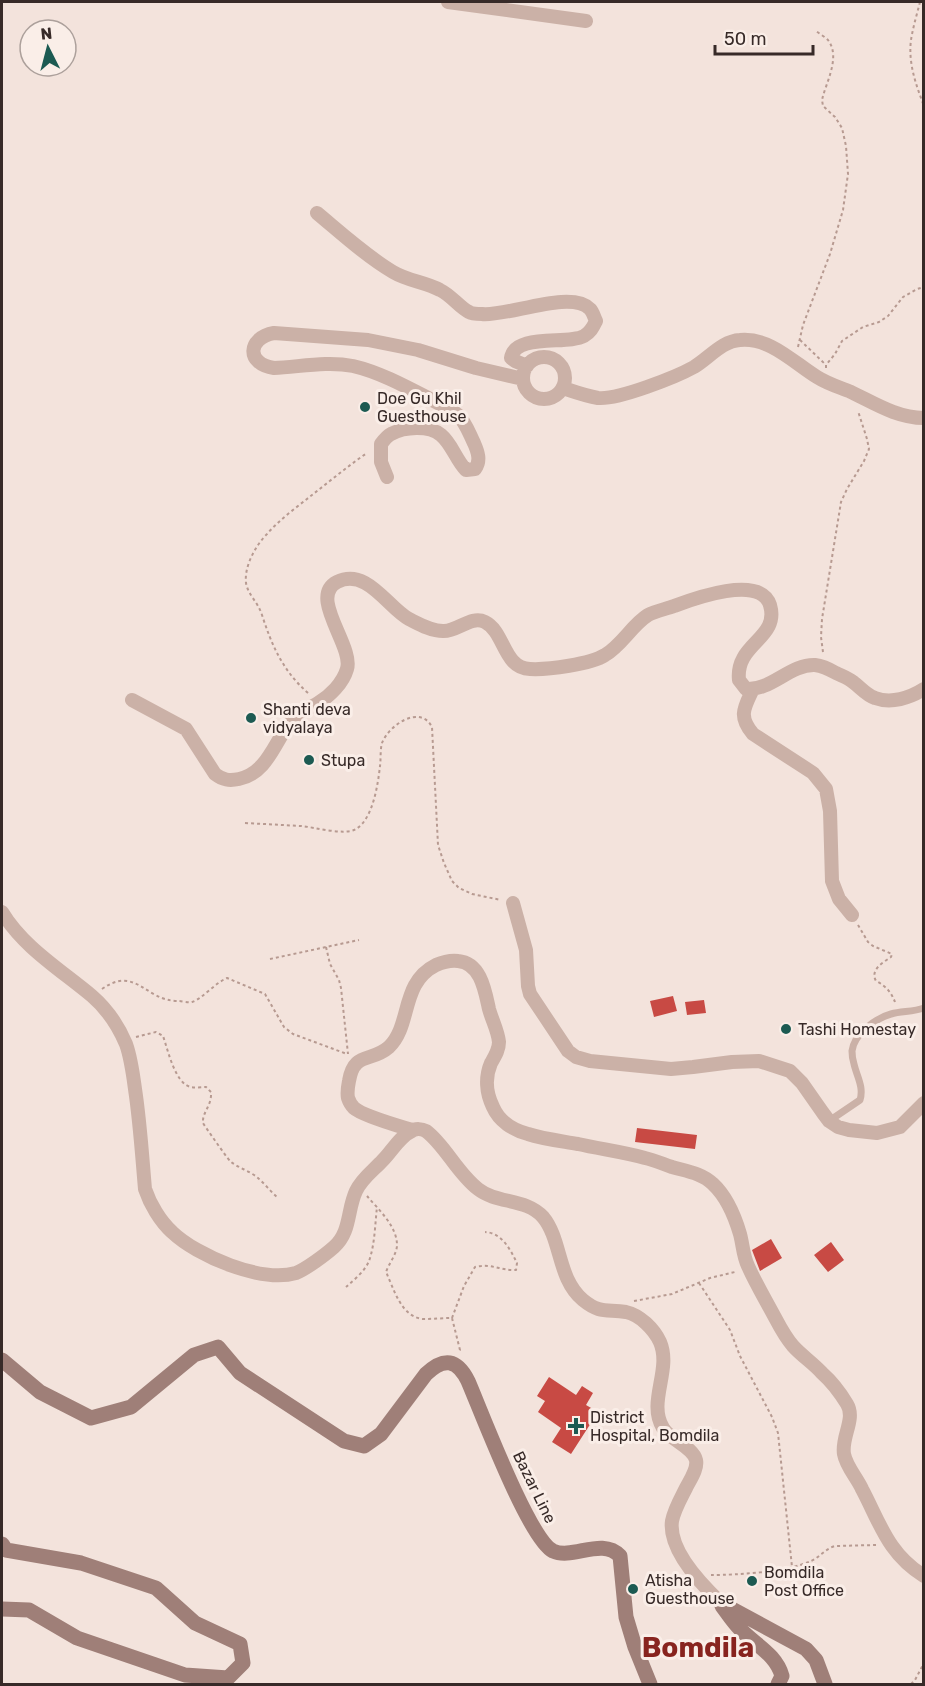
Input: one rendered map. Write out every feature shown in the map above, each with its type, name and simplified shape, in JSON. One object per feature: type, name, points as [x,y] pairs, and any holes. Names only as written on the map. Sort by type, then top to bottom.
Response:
[{"type":"street","points":[[448,2],[586,21]]},
{"type":"street","points":[[317,213],[394,273],[439,289],[469,312],[485,315],[536,304],[566,302],[581,303],[589,307],[596,321],[592,330],[584,336],[577,339],[531,342],[518,347],[513,352],[511,358],[525,372]]},
{"type":"street","points":[[387,477],[381,462],[381,444],[394,432],[412,428],[430,430],[440,434],[466,470],[475,469],[478,460],[477,450],[459,416],[406,387],[352,366],[335,364],[265,367],[257,362],[254,354],[254,346],[258,339],[274,333],[368,340],[418,350],[476,368],[525,372]]},
{"type":"street","points":[[563,388],[600,398],[620,396],[695,367],[728,343],[753,340],[766,344],[829,384],[901,415],[924,418]]},
{"type":"street","points":[[538,357],[552,358],[563,367],[565,381],[563,388],[553,397],[540,399],[528,392],[524,386],[525,372],[538,357]]},
{"type":"street","points":[[132,700],[186,729],[214,774],[221,779],[230,781],[255,773],[275,748],[292,720],[302,711],[331,694],[347,670],[348,654],[331,618],[328,596],[330,588],[344,579],[365,583],[405,617],[429,629],[451,630],[468,622],[483,620],[489,624],[514,662],[529,669],[572,665],[604,656],[648,616],[724,591],[751,591],[766,598],[771,614],[767,631],[746,652],[740,663],[739,680],[746,689],[760,688],[798,669],[813,665],[825,667],[850,680],[876,698],[900,699],[924,690]]},
{"type":"street","points":[[753,689],[745,706],[744,721],[747,726],[753,734],[813,773],[826,789],[830,811],[832,881],[839,899],[852,915]]},
{"type":"street","points":[[513,903],[526,950],[530,994],[568,1051],[576,1057],[590,1061],[672,1069],[759,1061],[790,1071],[802,1083],[823,1113],[838,1127],[849,1130],[877,1133],[900,1127],[924,1103]]},
{"type":"street","points":[[2,912],[26,942],[92,996],[112,1017],[124,1040],[132,1071],[138,1107],[145,1189],[170,1231],[199,1250],[240,1269],[264,1275],[298,1272],[343,1238],[358,1187],[412,1130]]},
{"type":"street","points":[[778,1684],[782,1676],[775,1661],[766,1650],[741,1630],[721,1603],[695,1575],[678,1548],[673,1534],[674,1514],[695,1470],[696,1461],[692,1452],[671,1437],[663,1428],[658,1415],[664,1360],[660,1343],[652,1330],[642,1320],[628,1312],[603,1311],[582,1299],[572,1287],[562,1267],[549,1228],[536,1211],[480,1191],[464,1178],[426,1131],[412,1130],[388,1122],[353,1107],[348,1100],[348,1086],[354,1057],[373,1056],[389,1047],[398,1033],[414,985],[427,970],[439,963],[460,961],[471,965],[478,973],[485,989],[499,1043],[488,1072],[487,1085],[493,1108],[499,1118],[528,1134],[645,1158],[705,1177],[722,1194],[737,1224],[742,1248],[750,1269],[784,1334],[793,1346],[824,1374],[848,1405],[850,1412],[844,1438],[844,1456],[865,1493],[883,1534],[900,1557],[924,1576]]},
{"type":"street","points":[[2,1360],[40,1392],[91,1418],[132,1407],[194,1355],[218,1347],[240,1373],[344,1441],[364,1446],[381,1434],[426,1374],[440,1363]]},
{"type":"street","name":"Bazar Line","points":[[440,1363],[450,1362],[463,1371],[520,1504],[550,1549],[558,1553],[610,1549],[620,1556],[626,1617],[650,1684]]},
{"type":"street","points":[[2,1544],[6,1550],[81,1563],[156,1588],[195,1623],[240,1644],[243,1663],[228,1678],[185,1675],[77,1638],[29,1610],[2,1609]]},
{"type":"street","points":[[721,1603],[806,1648],[816,1660],[825,1684]]},
{"type":"lane","points":[[830,1120],[860,1100],[862,1092],[852,1050],[857,1038],[876,1021],[891,1014],[913,1012],[924,1008]]},
{"type":"path","points":[[920,2],[913,30],[911,56],[913,77],[924,106]]},
{"type":"path","points":[[799,365],[799,339],[830,254],[843,210],[848,174],[842,128],[835,117],[823,106],[822,100],[834,60],[833,50],[827,40],[816,31]]},
{"type":"path","points":[[826,365],[842,341],[862,327],[879,322],[888,316],[903,297],[924,287]]},
{"type":"path","points":[[799,339],[826,365],[829,384]]},
{"type":"path","points":[[825,667],[821,637],[822,619],[841,502],[869,449],[856,405],[846,390]]},
{"type":"path","points":[[319,703],[294,681],[271,643],[260,606],[249,593],[246,571],[252,555],[266,534],[365,454],[381,444]]},
{"type":"path","points":[[245,823],[303,826],[340,831],[355,830],[368,818],[379,772],[381,745],[386,736],[399,723],[411,717],[420,716],[428,721],[432,728],[438,845],[452,881],[459,888],[472,894],[513,903]]},
{"type":"path","points":[[852,915],[868,942],[892,954],[875,970],[874,974],[876,981],[886,987],[893,997],[896,1013]]},
{"type":"path","points":[[270,959],[359,940]]},
{"type":"path","points":[[327,947],[330,964],[341,988],[354,1057]]},
{"type":"path","points":[[92,996],[118,981],[128,980],[167,1001],[192,1002],[227,978],[265,994],[284,1028],[293,1034],[354,1057]]},
{"type":"path","points":[[124,1040],[149,1032],[156,1032],[163,1036],[169,1058],[183,1084],[190,1087],[206,1087],[211,1092],[212,1100],[204,1114],[203,1122],[206,1129],[229,1161],[259,1179],[278,1198]]},
{"type":"path","points":[[358,1187],[390,1224],[395,1237],[397,1246],[386,1272],[404,1308],[411,1315],[422,1319],[452,1318]]},
{"type":"path","points":[[346,1287],[369,1262],[377,1207]]},
{"type":"path","points":[[440,1363],[460,1350],[452,1318],[464,1286],[476,1267],[485,1265],[516,1270],[518,1263],[502,1239],[485,1232]]},
{"type":"path","points":[[614,1312],[632,1301],[672,1294],[718,1275],[750,1269]]},
{"type":"path","points":[[699,1283],[730,1330],[740,1356],[778,1433],[792,1567]]},
{"type":"path","points":[[695,1575],[730,1575],[792,1567],[812,1561],[835,1546],[891,1545]]},
{"type":"path","points":[[911,1684],[924,1663]]},
{"type":"building","points":[[673,996],[677,1011],[654,1017],[650,1001]]},
{"type":"building","points":[[704,1000],[706,1013],[687,1015],[685,1002]]},
{"type":"building","points":[[637,1128],[697,1135],[695,1149],[635,1142]]},
{"type":"building","points":[[771,1239],[782,1258],[760,1271],[752,1250]]},
{"type":"building","points":[[831,1242],[844,1260],[828,1272],[814,1255]]},
{"type":"building","points":[[549,1377],[576,1395],[582,1386],[593,1393],[586,1405],[598,1412],[571,1454],[552,1442],[561,1428],[538,1412],[545,1401],[537,1396]]},
{"type":"place","name":"Doe Gu Khil Guesthouse","points":[[365,407]]},
{"type":"place","name":"Shanti deva vidyalaya","points":[[251,718]]},
{"type":"place","name":"Stupa","points":[[309,760]]},
{"type":"place","name":"Tashi Homestay","points":[[786,1029]]},
{"type":"place","name":"District Hospital, Bomdila","points":[[576,1426]]},
{"type":"place","name":"Bomdila Post Office","points":[[752,1581]]},
{"type":"place","name":"Atisha Guesthouse","points":[[633,1589]]},
{"type":"district","name":"Bomdila","points":[[698,1647]]}]
